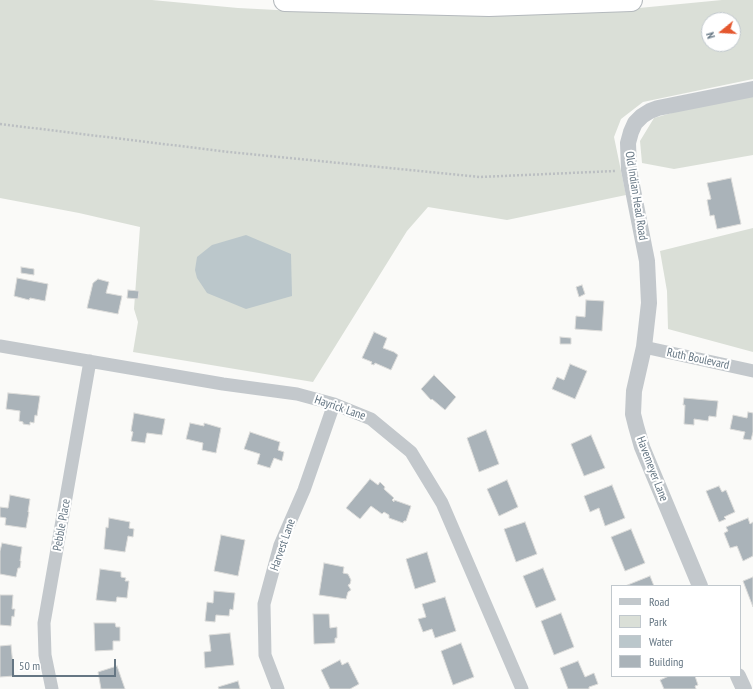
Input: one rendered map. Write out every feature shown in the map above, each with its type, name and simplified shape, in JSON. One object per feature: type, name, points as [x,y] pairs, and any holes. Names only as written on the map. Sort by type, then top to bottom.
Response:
[{"type":"highway","points":[[285,0],[489,4],[630,0]]},
{"type":"street","name":"Old Indian Head Road","points":[[644,347],[649,303],[649,277],[629,170],[628,143],[631,132],[635,123],[642,116],[658,108],[753,89]]},
{"type":"street","name":"Hayrick Lane","points":[[0,346],[223,384],[297,394],[334,404],[371,419],[411,452],[442,503],[522,689]]},
{"type":"street","name":"Ruth Boulevard","points":[[644,347],[753,371]]},
{"type":"street","name":"Havemeyer Lane","points":[[644,347],[634,391],[633,414],[659,489],[700,585]]},
{"type":"street","name":"Pebble Place","points":[[52,689],[45,655],[44,623],[90,361]]},
{"type":"street","name":"Harvest Lane","points":[[278,689],[265,654],[264,604],[280,545],[304,490],[334,404]]},
{"type":"street","points":[[738,677],[744,689]]},
{"type":"path","points":[[0,124],[229,152],[480,177],[603,173],[629,170]]},
{"type":"green space","points":[[0,0],[152,0],[238,8],[335,13],[444,14],[639,8],[722,0],[753,0],[753,79],[643,102],[621,119],[614,137],[626,195],[507,220],[428,207],[407,231],[313,382],[133,352],[138,322],[134,309],[140,227],[79,213],[0,198]]},
{"type":"green space","points":[[753,96],[753,155],[674,169],[642,163],[640,141],[654,118],[689,108]]},
{"type":"green space","points":[[753,228],[753,352],[668,329],[667,291],[660,251]]},
{"type":"water","points":[[246,235],[291,254],[292,296],[246,309],[207,293],[197,278],[195,270],[197,257],[212,245]]},
{"type":"building","points":[[731,178],[741,224],[717,229],[714,215],[710,216],[707,200],[711,199],[707,183]]},
{"type":"building","points":[[21,267],[34,269],[34,275],[21,273]]},
{"type":"building","points":[[17,278],[48,284],[45,301],[30,298],[29,300],[14,296]]},
{"type":"building","points":[[98,279],[109,282],[106,293],[122,296],[118,314],[87,308],[93,283]]},
{"type":"building","points":[[582,285],[585,294],[579,297],[576,287]]},
{"type":"building","points":[[128,290],[139,291],[138,299],[127,298]]},
{"type":"building","points":[[586,300],[604,301],[602,331],[575,329],[576,316],[585,317]]},
{"type":"building","points":[[374,332],[387,338],[383,348],[398,355],[391,370],[375,363],[374,365],[371,364],[372,362],[362,358]]},
{"type":"building","points":[[560,337],[571,338],[571,344],[560,344]]},
{"type":"building","points":[[570,364],[587,371],[575,399],[552,389],[557,377],[564,380]]},
{"type":"building","points":[[434,375],[456,397],[445,410],[432,399],[431,400],[421,389]]},
{"type":"building","points":[[8,393],[40,396],[37,416],[35,415],[34,423],[30,422],[30,425],[23,424],[23,422],[19,421],[20,411],[6,409]]},
{"type":"building","points":[[684,398],[718,401],[716,417],[709,416],[708,421],[694,419],[694,425],[684,424]]},
{"type":"building","points":[[748,412],[753,413],[753,432],[751,440],[743,439],[745,432],[730,429],[733,415],[747,418]]},
{"type":"building","points":[[134,413],[165,419],[162,435],[147,433],[145,443],[131,441]]},
{"type":"building","points":[[190,423],[204,426],[204,423],[221,428],[216,453],[202,450],[203,443],[186,439]]},
{"type":"building","points":[[486,430],[499,464],[479,472],[467,438]]},
{"type":"building","points":[[250,432],[280,442],[278,450],[284,452],[282,461],[274,458],[270,468],[257,464],[260,454],[244,449]]},
{"type":"building","points":[[591,435],[605,468],[584,476],[571,444]]},
{"type":"building","points":[[370,479],[378,485],[380,482],[385,487],[384,489],[394,498],[392,500],[394,502],[394,500],[411,506],[406,521],[403,523],[389,518],[389,515],[384,512],[382,514],[371,506],[360,519],[346,508]]},
{"type":"building","points":[[507,480],[518,507],[499,516],[487,489]]},
{"type":"building","points":[[612,485],[625,518],[605,526],[599,508],[590,512],[584,496]]},
{"type":"building","points":[[719,486],[722,492],[726,490],[735,512],[724,517],[726,519],[719,522],[706,491]]},
{"type":"building","points":[[10,495],[30,499],[26,528],[5,525],[6,518],[0,517],[0,507],[8,508]]},
{"type":"building","points":[[109,518],[130,522],[129,528],[134,529],[133,537],[128,536],[125,552],[104,549],[106,527],[108,528]]},
{"type":"building","points":[[748,518],[750,524],[753,522],[753,556],[743,561],[737,546],[730,548],[724,533],[728,531],[726,527]]},
{"type":"building","points":[[525,522],[537,554],[516,562],[504,529]]},
{"type":"building","points":[[631,529],[645,563],[625,571],[611,537]]},
{"type":"building","points":[[221,535],[245,540],[238,576],[214,571]]},
{"type":"building","points":[[2,543],[22,547],[20,568],[18,568],[16,577],[0,574],[0,551]]},
{"type":"building","points":[[427,552],[436,582],[415,589],[406,559]]},
{"type":"building","points":[[324,563],[344,567],[343,573],[348,574],[351,580],[350,584],[348,585],[351,590],[348,592],[346,599],[319,595]]},
{"type":"building","points":[[543,568],[556,600],[536,608],[523,576]]},
{"type":"building","points":[[100,569],[121,572],[121,577],[126,578],[125,581],[129,581],[127,598],[117,597],[116,602],[96,600]]},
{"type":"building","points":[[650,576],[654,585],[628,585]]},
{"type":"building","points":[[753,577],[753,607],[743,581]]},
{"type":"building","points":[[214,591],[235,593],[233,610],[230,609],[229,616],[216,615],[215,622],[205,621],[207,602],[213,603]]},
{"type":"building","points":[[0,595],[13,595],[12,609],[15,609],[14,617],[12,616],[11,626],[0,625]]},
{"type":"building","points":[[445,597],[456,631],[435,638],[432,629],[423,632],[418,619],[426,617],[422,604]]},
{"type":"building","points":[[561,613],[574,647],[554,655],[541,621]]},
{"type":"building","points":[[313,614],[329,614],[330,628],[337,627],[337,638],[335,638],[335,643],[314,644]]},
{"type":"building","points":[[94,623],[115,623],[116,627],[120,627],[120,641],[113,641],[113,650],[95,651]]},
{"type":"building","points":[[230,633],[234,665],[205,668],[204,652],[211,651],[209,635]]},
{"type":"building","points":[[461,643],[474,677],[453,685],[441,651]]},
{"type":"building","points":[[11,645],[14,676],[0,677],[0,646]]},
{"type":"building","points":[[340,660],[342,665],[348,662],[359,684],[350,689],[330,689],[321,670]]},
{"type":"building","points":[[578,661],[585,677],[594,673],[598,684],[589,687],[589,689],[568,689],[560,668]]},
{"type":"building","points":[[117,666],[125,689],[101,689],[98,672]]},
{"type":"building","points":[[667,677],[695,677],[698,685],[695,686],[696,689],[664,689],[660,680]]},
{"type":"building","points":[[238,681],[240,689],[219,689],[218,687]]}]
